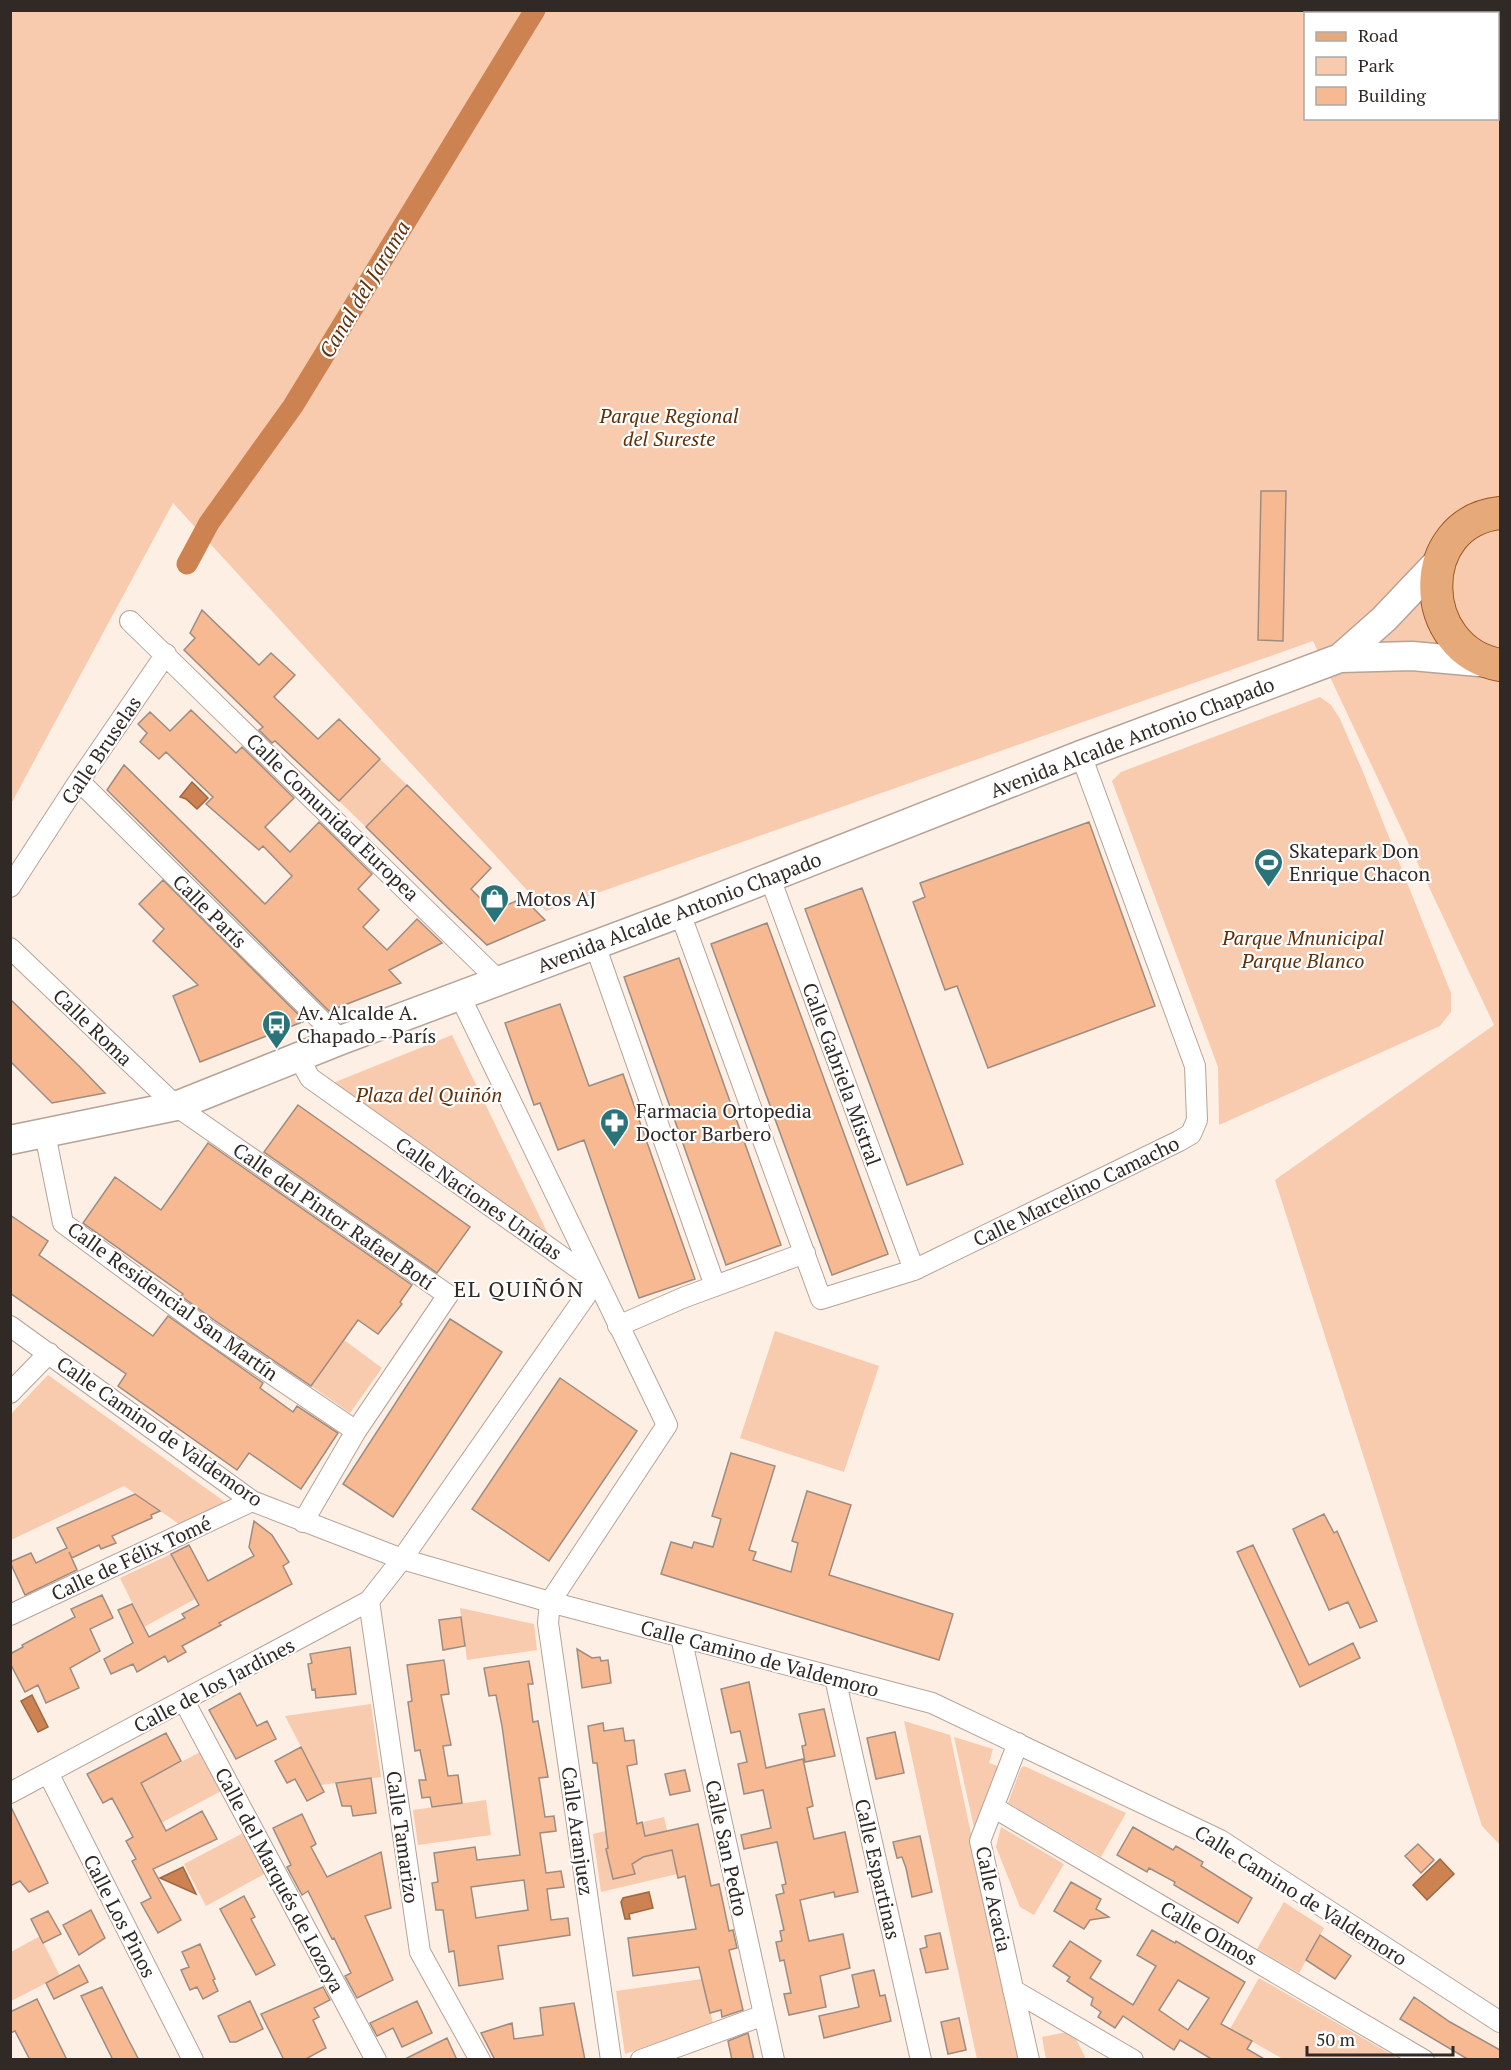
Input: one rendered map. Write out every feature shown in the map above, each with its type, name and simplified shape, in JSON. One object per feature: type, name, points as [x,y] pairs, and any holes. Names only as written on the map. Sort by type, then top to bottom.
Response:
[{"type":"main road","points":[[1340,658],[1383,619],[1441,559],[1453,538],[1471,523],[1500,513]]},
{"type":"main road","points":[[1441,559],[1435,584],[1438,610],[1449,633],[1467,652],[1495,664]]},
{"type":"main road","points":[[1340,658],[1413,656],[1495,664]]},
{"type":"main road","name":"Avenida Alcalde Antonio Chapado","points":[[10,1140],[176,1106],[340,1040],[680,913],[1081,755],[1340,658]]},
{"type":"street","points":[[130,621],[166,654]]},
{"type":"street","name":"Calle Bruselas","points":[[10,887],[166,654]]},
{"type":"street","name":"Calle Comunidad Europea","points":[[166,654],[499,981]]},
{"type":"street","name":"Calle Marcelino Camacho","points":[[804,1253],[821,1299],[914,1270],[1191,1134],[1197,1120],[1195,1066],[1081,755]]},
{"type":"street","name":"Calle París","points":[[79,781],[340,1040]]},
{"type":"street","name":"Calle Gabriela Mistral","points":[[770,878],[914,1270]]},
{"type":"street","points":[[618,1326],[804,1253],[680,913]]},
{"type":"street","points":[[595,945],[715,1286]]},
{"type":"street","name":"Calle Roma","points":[[10,948],[176,1106]]},
{"type":"street","points":[[460,996],[667,1425],[550,1602]]},
{"type":"street","name":"Calle Naciones Unidas","points":[[299,1058],[310,1078],[596,1281]]},
{"type":"street","name":"Calle del Pintor Rafael Botí","points":[[176,1106],[448,1295],[356,1431],[303,1522]]},
{"type":"street","name":"Calle Residencial San Martín","points":[[45,1134],[63,1223],[207,1330],[356,1431]]},
{"type":"street","points":[[402,1559],[596,1281]]},
{"type":"street","name":"Calle Camino de Valdemoro","points":[[10,1326],[252,1501],[402,1559],[550,1602],[932,1703],[1220,1840],[1500,2022]]},
{"type":"street","points":[[10,1394],[49,1353]]},
{"type":"street","name":"Calle de Félix Tomé","points":[[13,1608],[252,1501]]},
{"type":"street","name":"Calle de los Jardines","points":[[10,1793],[369,1601],[402,1559]]},
{"type":"street","name":"Calle Tamarizo","points":[[369,1601],[420,1952],[480,2060]]},
{"type":"street","name":"Calle Aranjuez","points":[[550,1602],[548,1623],[610,2060]]},
{"type":"street","name":"Calle San Pedro","points":[[681,1637],[774,2060]]},
{"type":"street","name":"Calle Espartinas","points":[[835,1678],[921,2060]]},
{"type":"street","name":"Calle del Marqués de Lozoya","points":[[184,1701],[376,2060]]},
{"type":"street","name":"Calle Acacia","points":[[1018,1743],[980,1840],[1029,2060]]},
{"type":"street","name":"Calle Los Pinos","points":[[48,1773],[193,2060]]},
{"type":"street","name":"Calle Olmos","points":[[993,1807],[1424,2060]]},
{"type":"street","points":[[1013,1990],[1133,2060]]},
{"type":"street","points":[[641,2060],[678,2053],[764,2015]]},
{"type":"green space","name":"Parque Regional del Sureste","points":[[11,11],[1500,11],[1500,1845],[1482,1826],[1275,1180],[1494,1025],[1313,641],[546,911],[173,503],[11,804]]},
{"type":"green space","name":"Parque Mnunicipal Parque Blanco","points":[[1320,697],[1331,705],[1340,719],[1363,772],[1451,993],[1451,1012],[1440,1026],[1219,1125],[1218,1067],[1112,781],[1121,772]]},
{"type":"green space","points":[[380,759],[407,785],[366,827],[339,801]]},
{"type":"green space","name":"Plaza del Quiñón","points":[[452,1035],[549,1236],[333,1083]]},
{"type":"green space","points":[[775,1331],[879,1366],[844,1472],[740,1438]]},
{"type":"green space","points":[[344,1340],[382,1368],[350,1413],[311,1386]]},
{"type":"green space","points":[[48,1375],[225,1502],[179,1524],[124,1486],[11,1540],[10,1415]]},
{"type":"green space","points":[[171,1554],[195,1599],[144,1627],[120,1578]]},
{"type":"green space","points":[[460,1608],[534,1624],[537,1650],[467,1660]]},
{"type":"green space","points":[[371,1704],[381,1777],[321,1785],[285,1716]]},
{"type":"green space","points":[[904,1721],[950,1735],[1019,2059],[977,2059]]},
{"type":"green space","points":[[954,1737],[993,1749],[989,1763],[998,1766],[975,1832]]},
{"type":"green space","points":[[204,1750],[225,1789],[161,1823],[141,1783]]},
{"type":"green space","points":[[1024,1766],[1126,1813],[1101,1857],[1008,1803],[1021,1768]]},
{"type":"green space","points":[[486,1800],[491,1835],[418,1845],[413,1810]]},
{"type":"green space","points":[[664,1817],[677,1874],[601,1892],[593,1834]]},
{"type":"green space","points":[[1001,1827],[1064,1864],[1034,1915],[1020,1907],[996,1847]]},
{"type":"green space","points":[[247,1831],[268,1872],[206,1906],[184,1864]]},
{"type":"green space","points":[[1284,1902],[1324,1928],[1299,1973],[1257,1949]]},
{"type":"green space","points":[[40,1936],[60,1976],[11,2001],[11,1952]]},
{"type":"green space","points":[[1259,1978],[1399,2059],[1283,2059],[1230,2029]]},
{"type":"green space","points":[[702,1979],[713,2023],[625,2054],[616,1991]]},
{"type":"green space","points":[[1072,2031],[1086,2059],[1046,2059],[1042,2037]]},
{"type":"shaded area","points":[[192,782],[208,798],[197,809],[186,799],[180,797]]},
{"type":"shaded area","points":[[32,1695],[48,1727],[38,1732],[21,1701]]},
{"type":"shaded area","points":[[1440,1859],[1454,1874],[1427,1900],[1413,1885]]},
{"type":"shaded area","points":[[183,1867],[196,1894],[160,1878]]},
{"type":"shaded area","points":[[649,1892],[653,1908],[629,1914],[630,1919],[625,1919],[621,1902],[623,1898]]},
{"type":"building","points":[[1261,491],[1286,491],[1283,641],[1258,640]]},
{"type":"building","points":[[202,610],[259,665],[271,653],[295,675],[274,697],[318,739],[339,719],[380,759],[339,801],[275,741],[272,743],[259,730],[263,727],[184,650],[195,638],[190,633]]},
{"type":"building","points":[[191,710],[236,753],[242,747],[294,798],[265,827],[290,852],[319,822],[372,874],[358,889],[379,910],[363,927],[387,950],[417,919],[442,943],[389,970],[401,983],[329,1011],[107,790],[124,765],[265,904],[292,876],[263,846],[259,850],[206,804],[213,797],[166,752],[159,759],[140,742],[147,733],[138,724],[150,712],[170,731]]},
{"type":"building","points":[[407,785],[491,868],[471,889],[493,911],[523,898],[545,920],[487,945],[450,910],[366,827]]},
{"type":"building","points":[[1089,822],[1155,1006],[988,1068],[957,986],[945,990],[913,902],[925,897],[920,883]]},
{"type":"building","points":[[163,880],[305,1021],[200,1062],[173,996],[198,985],[153,941],[164,929],[139,904]]},
{"type":"building","points":[[862,888],[963,1164],[907,1185],[805,909]]},
{"type":"building","points":[[767,923],[888,1254],[832,1275],[711,944]]},
{"type":"building","points":[[679,958],[781,1245],[726,1265],[624,977]]},
{"type":"building","points":[[10,999],[105,1093],[52,1103],[10,1061]]},
{"type":"building","points":[[560,1004],[589,1086],[623,1074],[695,1279],[639,1298],[584,1140],[558,1150],[540,1103],[534,1105],[505,1023]]},
{"type":"building","points":[[298,1105],[470,1227],[437,1273],[264,1152]]},
{"type":"building","points":[[208,1143],[412,1285],[400,1302],[402,1304],[378,1334],[358,1320],[311,1386],[214,1320],[181,1296],[183,1294],[83,1223],[115,1177],[161,1210]]},
{"type":"building","points":[[10,1215],[48,1241],[39,1255],[153,1336],[168,1316],[263,1383],[260,1388],[293,1412],[297,1406],[338,1433],[301,1489],[249,1453],[237,1470],[118,1386],[126,1374],[10,1293]]},
{"type":"building","points":[[450,1319],[502,1352],[393,1517],[343,1484]]},
{"type":"building","points":[[560,1378],[637,1431],[549,1561],[472,1509]]},
{"type":"building","points":[[731,1453],[775,1466],[749,1550],[756,1552],[753,1560],[791,1572],[798,1543],[792,1541],[807,1491],[851,1505],[829,1575],[953,1614],[939,1660],[661,1574],[671,1542],[692,1548],[694,1542],[713,1547],[721,1519],[712,1516]]},
{"type":"building","points":[[135,1494],[160,1511],[151,1515],[152,1518],[112,1536],[116,1543],[101,1549],[99,1545],[72,1558],[69,1552],[77,1570],[25,1595],[10,1562],[31,1553],[36,1563],[67,1548],[57,1528]]},
{"type":"building","points":[[1324,1514],[1334,1533],[1337,1531],[1377,1621],[1360,1628],[1348,1602],[1329,1610],[1293,1529]]},
{"type":"building","points":[[254,1521],[272,1535],[289,1562],[283,1566],[292,1584],[219,1623],[221,1625],[182,1646],[186,1652],[168,1662],[165,1656],[137,1672],[133,1664],[111,1674],[104,1659],[133,1643],[118,1610],[132,1604],[149,1637],[185,1618],[182,1614],[199,1605],[171,1554],[189,1545],[208,1581],[254,1556],[249,1547]]},
{"type":"building","points":[[1253,1545],[1309,1665],[1353,1643],[1360,1658],[1300,1687],[1237,1552]]},
{"type":"building","points":[[102,1595],[113,1618],[90,1629],[100,1651],[70,1668],[79,1688],[46,1703],[38,1685],[25,1692],[10,1663],[10,1654],[23,1647],[22,1645],[75,1617],[71,1609]]},
{"type":"building","points":[[461,1617],[465,1646],[443,1650],[439,1620]]},
{"type":"building","points":[[350,1647],[356,1694],[316,1698],[315,1689],[312,1690],[308,1664],[312,1663],[310,1654]]},
{"type":"building","points":[[577,1649],[592,1658],[600,1657],[601,1661],[608,1660],[611,1683],[582,1688]]},
{"type":"building","points":[[444,1660],[449,1694],[441,1695],[451,1745],[443,1746],[448,1776],[458,1775],[462,1803],[432,1807],[430,1797],[422,1798],[419,1780],[426,1780],[420,1750],[415,1751],[408,1702],[412,1701],[407,1665]]},
{"type":"building","points":[[529,1661],[533,1684],[528,1684],[533,1722],[538,1721],[548,1777],[539,1778],[545,1817],[554,1816],[556,1831],[540,1833],[546,1873],[561,1871],[564,1887],[547,1889],[551,1920],[568,1918],[570,1935],[498,1946],[503,1979],[459,1986],[454,1951],[449,1952],[443,1910],[436,1910],[432,1883],[438,1882],[434,1853],[475,1847],[477,1860],[520,1855],[502,1726],[496,1695],[489,1696],[484,1668]],"holes":[[[524,1880],[528,1910],[476,1918],[471,1887]]]},
{"type":"building","points":[[749,1682],[766,1768],[803,1759],[813,1806],[807,1808],[814,1839],[845,1832],[858,1892],[835,1897],[834,1892],[800,1900],[809,1941],[843,1934],[850,1968],[820,1976],[826,2007],[789,2015],[784,1994],[791,1993],[784,1960],[780,1961],[776,1942],[782,1941],[780,1931],[784,1930],[776,1895],[784,1893],[782,1885],[786,1884],[777,1842],[744,1849],[741,1835],[771,1828],[763,1790],[744,1794],[738,1764],[747,1762],[740,1731],[731,1733],[721,1689]]},
{"type":"building","points":[[240,1693],[257,1726],[267,1721],[276,1739],[236,1759],[209,1710]]},
{"type":"building","points":[[824,1709],[835,1756],[805,1762],[802,1746],[806,1745],[799,1714]]},
{"type":"building","points":[[603,1723],[604,1731],[623,1728],[625,1741],[634,1740],[637,1764],[627,1766],[637,1824],[642,1822],[645,1836],[698,1824],[711,1886],[719,1884],[729,1931],[733,1930],[737,1948],[729,1950],[743,2010],[722,2017],[721,2010],[710,2013],[699,1967],[633,1976],[628,1938],[696,1929],[685,1876],[678,1878],[672,1850],[643,1857],[632,1864],[635,1874],[613,1879],[606,1849],[608,1848],[597,1763],[593,1763],[588,1726]]},
{"type":"building","points":[[895,1732],[904,1773],[876,1779],[867,1738]]},
{"type":"building","points":[[166,1733],[181,1761],[141,1783],[166,1831],[202,1811],[217,1839],[153,1869],[181,1920],[158,1933],[141,1903],[151,1898],[132,1861],[136,1859],[126,1841],[133,1837],[112,1798],[103,1803],[87,1774]]},
{"type":"building","points":[[301,1747],[324,1792],[307,1801],[295,1779],[287,1783],[275,1761]]},
{"type":"building","points":[[685,1770],[690,1791],[670,1795],[665,1774]]},
{"type":"building","points":[[371,1778],[376,1813],[353,1816],[351,1806],[342,1806],[336,1783]]},
{"type":"building","points":[[10,1805],[48,1883],[29,1892],[20,1881],[10,1886]]},
{"type":"building","points":[[302,1814],[316,1844],[311,1847],[327,1877],[381,1852],[391,1908],[365,1916],[393,1980],[357,1998],[345,1976],[351,1973],[334,1938],[332,1939],[308,1891],[302,1895],[287,1867],[291,1865],[273,1828]]},
{"type":"building","points":[[1133,1827],[1173,1850],[1176,1846],[1203,1862],[1201,1866],[1252,1898],[1238,1923],[1174,1885],[1175,1882],[1149,1868],[1147,1872],[1117,1855]]},
{"type":"building","points":[[920,1836],[932,1892],[912,1897],[906,1868],[902,1857],[897,1858],[893,1842]]},
{"type":"building","points":[[1418,1844],[1434,1860],[1421,1873],[1405,1856]]},
{"type":"building","points":[[1071,1882],[1101,1899],[1096,1909],[1109,1917],[1090,1920],[1084,1929],[1054,1911]]},
{"type":"building","points":[[244,1896],[255,1917],[251,1919],[275,1965],[256,1975],[220,1909]]},
{"type":"building","points":[[91,1910],[105,1938],[79,1955],[63,1925]]},
{"type":"building","points":[[48,1911],[61,1934],[43,1943],[31,1919]]},
{"type":"building","points":[[1152,1930],[1175,1943],[1176,1941],[1245,1982],[1221,2024],[1252,2041],[1247,2049],[1266,2060],[1213,2060],[1180,2040],[1174,2050],[1123,2016],[1115,2028],[1098,2017],[1101,2012],[1091,2005],[1093,1998],[1067,1981],[1070,1977],[1053,1966],[1070,1941],[1101,1961],[1090,1978],[1133,2005],[1156,1966],[1137,1955]],"holes":[[[1178,1980],[1209,1998],[1188,2030],[1159,2010]]]},
{"type":"building","points":[[940,1933],[948,1969],[926,1973],[920,1949],[927,1947],[925,1936]]},
{"type":"building","points":[[1320,1935],[1351,1956],[1335,1979],[1306,1960]]},
{"type":"building","points":[[200,1944],[218,1991],[203,1999],[197,1987],[190,1990],[181,1970],[189,1967],[182,1952]]},
{"type":"building","points":[[79,1965],[88,1982],[54,1999],[46,1983]]},
{"type":"building","points":[[874,1970],[880,1996],[885,1995],[891,2021],[824,2038],[819,2016],[859,2007],[852,1975]]},
{"type":"building","points":[[102,1987],[139,2060],[113,2060],[81,1996]]},
{"type":"building","points":[[323,1987],[330,2000],[314,2008],[319,2017],[313,2020],[326,2048],[304,2060],[284,2060],[261,2014]]},
{"type":"building","points":[[1414,1997],[1450,2022],[1500,2050],[1500,2060],[1469,2060],[1400,2019]]},
{"type":"building","points":[[37,1999],[67,2060],[30,2060],[15,2031],[10,2033],[10,2012]]},
{"type":"building","points":[[250,2001],[263,2029],[236,2042],[230,2042],[218,2016]]},
{"type":"building","points":[[417,2001],[432,2033],[402,2047],[393,2028],[377,2036],[370,2023]]},
{"type":"building","points":[[574,2003],[585,2060],[495,2060],[481,2033],[512,2023],[514,2039],[543,2035],[540,2008]]},
{"type":"building","points":[[959,2018],[966,2050],[948,2054],[941,2022]]},
{"type":"building","points":[[748,2033],[754,2060],[732,2060],[728,2041]]},
{"type":"building","points":[[447,2038],[457,2060],[403,2060]]},
{"type":"waterway","name":"Canal del Jarama","points":[[187,564],[209,523],[293,406],[535,10]]},
{"type":"place","name":"Skatepark Don Enrique Chacon","points":[[1268,888]]},
{"type":"place","name":"Motos AJ","points":[[495,924]]},
{"type":"place","name":"Av. Alcalde A. Chapado - París","points":[[276,1050]]},
{"type":"place","name":"Farmacia Ortopedia Doctor Barbero","points":[[615,1148]]},
{"type":"district","name":"EL QUIÑÓN","points":[[519,1288]]}]
